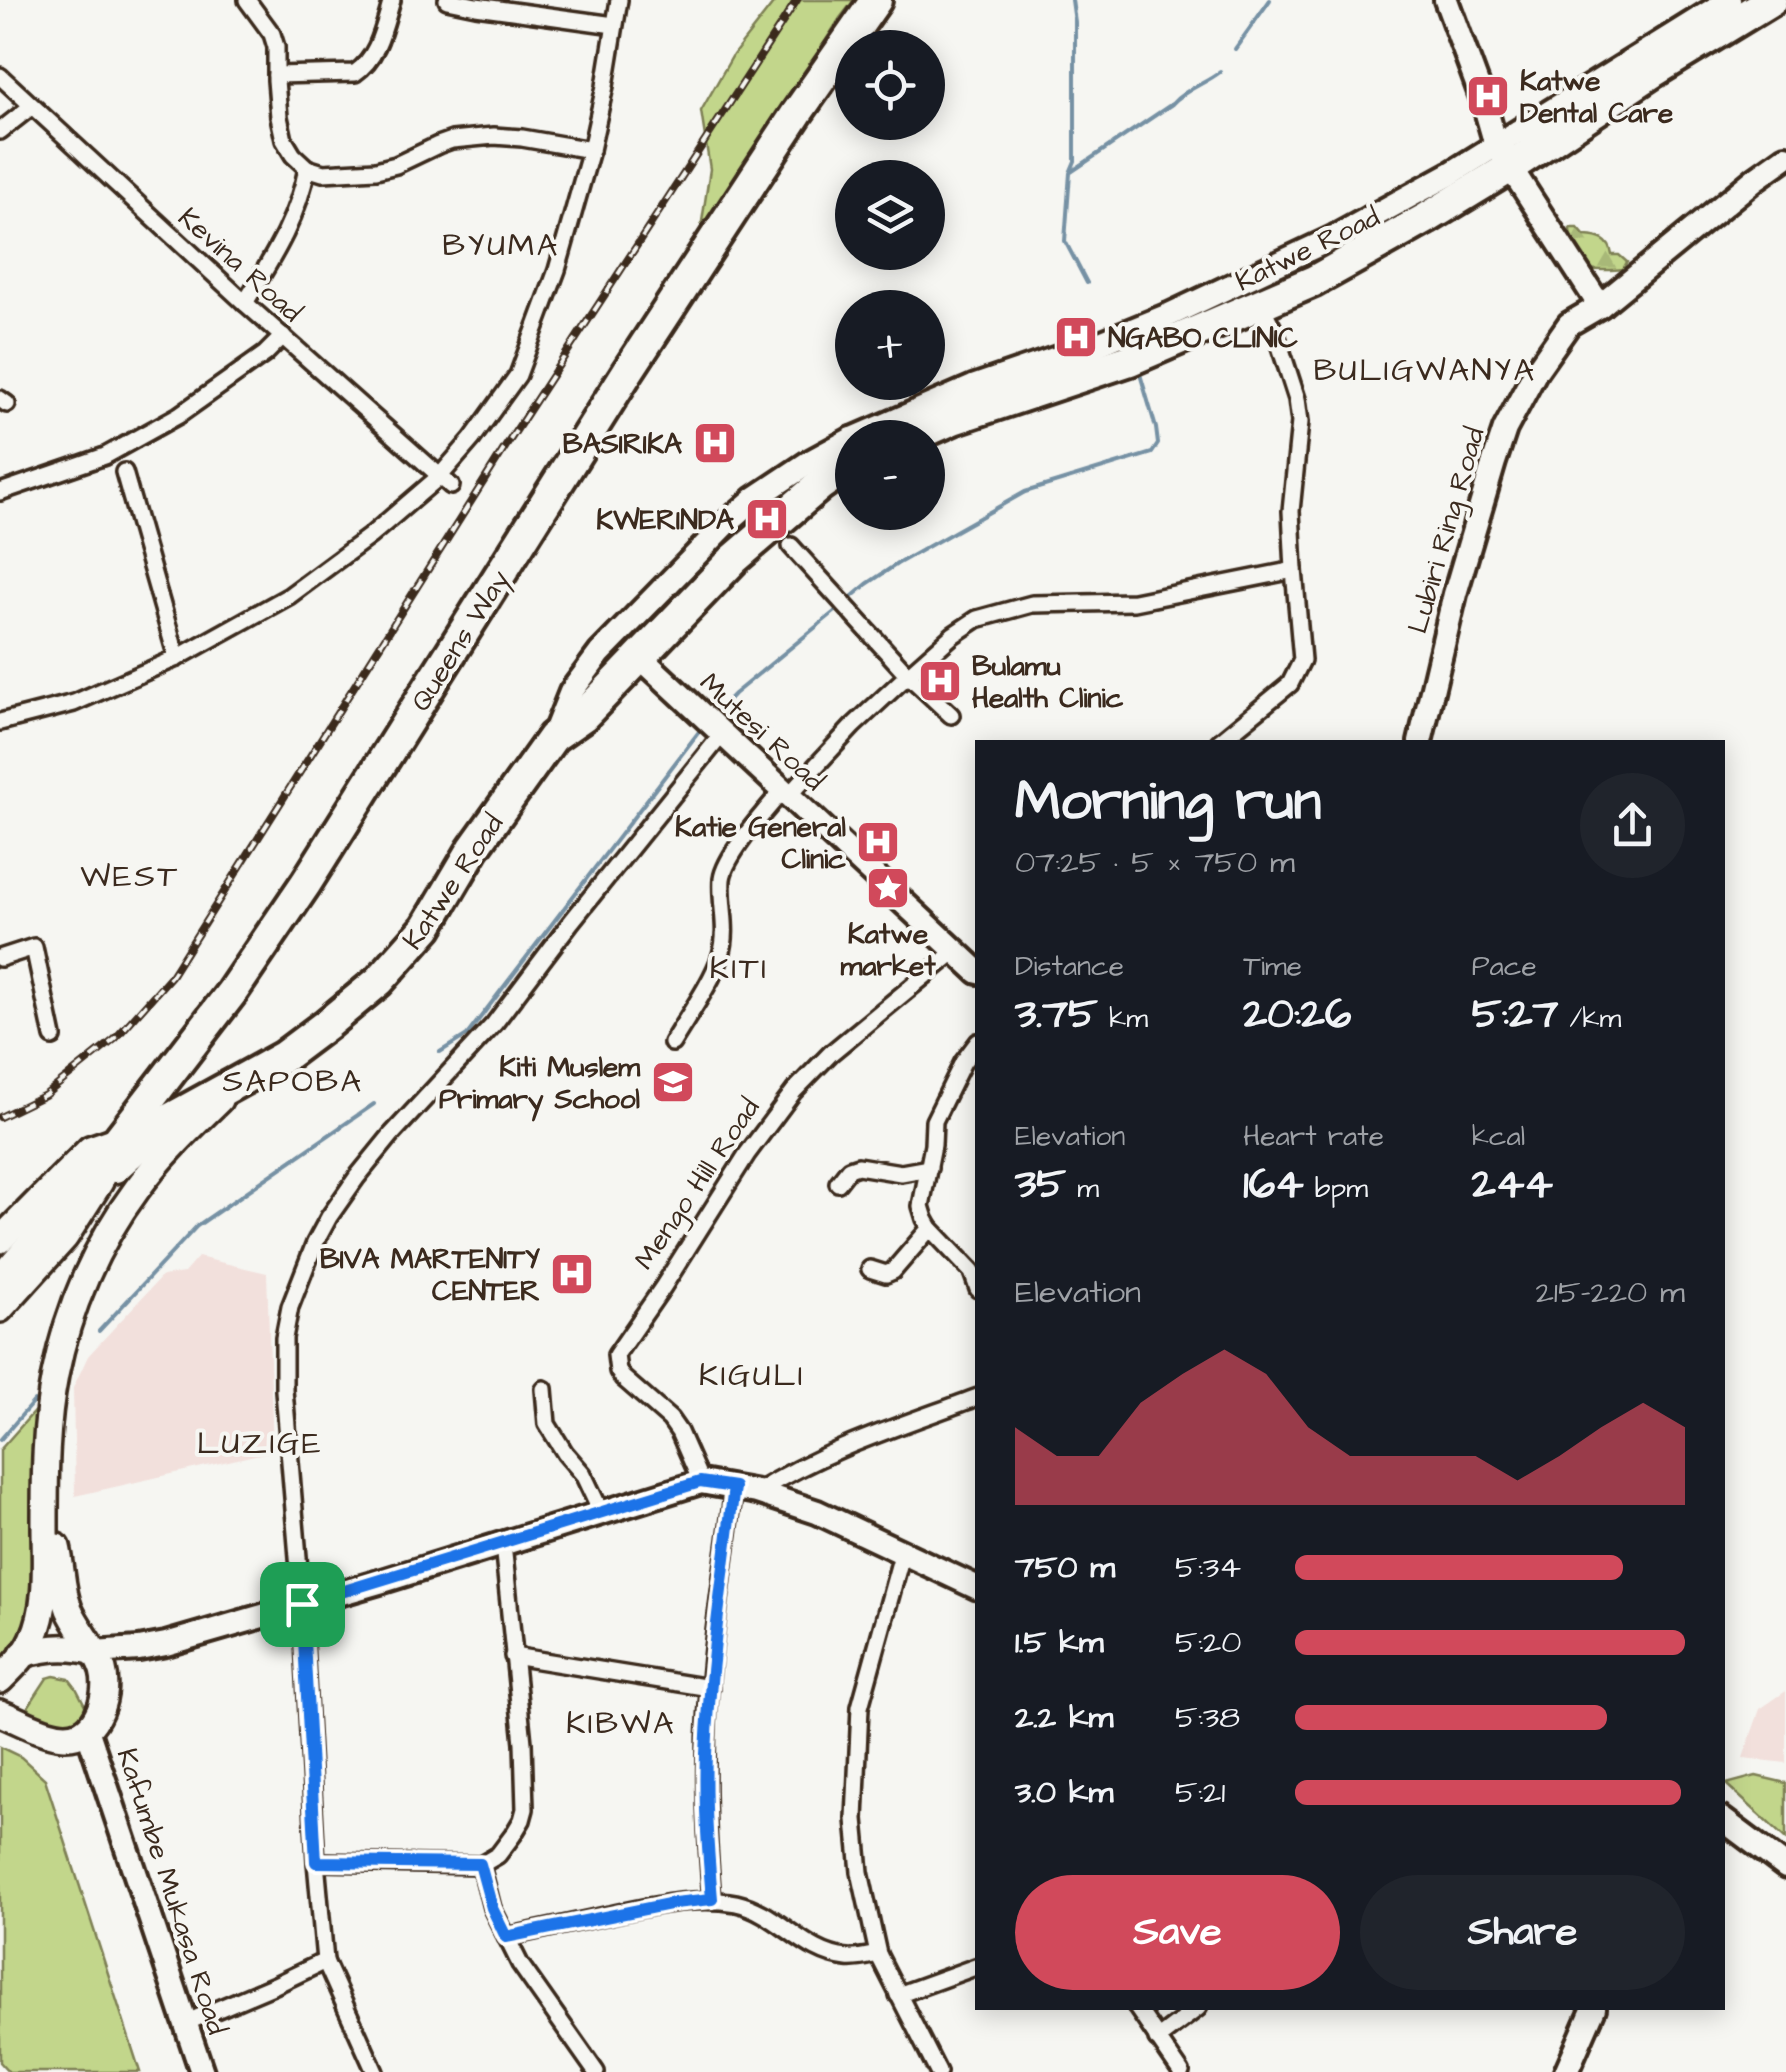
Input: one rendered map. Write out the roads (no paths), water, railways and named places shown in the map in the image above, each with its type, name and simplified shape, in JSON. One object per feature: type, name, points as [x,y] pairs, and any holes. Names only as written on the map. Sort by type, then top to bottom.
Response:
[{"type":"highway","name":"Queens Way","points":[[119,1139],[232,992],[306,882],[628,371],[876,0]]},
{"type":"highway","name":"Katwe Road","points":[[945,422],[1103,356],[1261,305],[1314,280],[1418,208],[1553,124],[1652,72],[1772,0]]},
{"type":"highway","name":"Katwe Road","points":[[42,1234],[164,1123],[282,1057],[379,981],[427,927],[473,850],[574,710],[640,656],[734,559],[835,475]]},
{"type":"highway","points":[[658,592],[675,618]]},
{"type":"highway","points":[[0,1282],[119,1139]]},
{"type":"main road","points":[[1446,0],[1503,157],[1600,306]]},
{"type":"main road","name":"Katwe Road","points":[[1553,124],[1730,0]]},
{"type":"main road","name":"Lubiri Ring Road","points":[[1420,740],[1476,518],[1506,429],[1552,346],[1569,324],[1600,306],[1786,157]]},
{"type":"main road","name":"Katwe Road","points":[[896,420],[973,387],[1103,356],[1169,316],[1335,237],[1418,208]]},
{"type":"main road","name":"Katwe Road","points":[[574,710],[571,692],[600,653],[658,592],[754,500],[835,448]]},
{"type":"main road","name":"Mutesi Road","points":[[640,656],[969,960]]},
{"type":"main road","points":[[0,1680],[35,1635],[43,1598],[48,1414],[70,1320],[89,1270],[137,1188],[239,1081]]},
{"type":"main road","name":"Queens Way","points":[[0,1240],[90,1149],[119,1139]]},
{"type":"main road","points":[[0,1308],[66,1237],[100,1182]]},
{"type":"main road","points":[[23,1654],[50,1648],[94,1652],[166,1644],[700,1482],[758,1492],[817,1512],[975,1587]]},
{"type":"main road","points":[[45,1498],[66,1603],[103,1670],[102,1705]]},
{"type":"main road","points":[[0,1713],[46,1733],[74,1736],[95,1721],[116,1672],[139,1649]]},
{"type":"main road","name":"Kafumbe Mukasa Road","points":[[87,1728],[202,2072]]},
{"type":"main road","points":[[1725,1821],[1786,1868]]},
{"type":"main road","points":[[1566,2072],[1593,2010]]},
{"type":"street","points":[[247,0],[272,34],[276,47],[279,117],[284,140],[292,155],[307,168],[323,173],[376,170],[396,165],[438,144],[494,136],[591,150]]},
{"type":"street","points":[[276,75],[356,74],[374,56],[392,0]]},
{"type":"street","points":[[447,0],[614,25]]},
{"type":"street","points":[[0,722],[74,703],[177,658],[290,596],[446,481],[518,375],[557,270],[606,86],[618,0]]},
{"type":"street","name":"Kevina Road","points":[[0,76],[245,303],[446,481]]},
{"type":"street","points":[[0,131],[32,106]]},
{"type":"street","points":[[245,303],[297,210],[307,168]]},
{"type":"street","points":[[1222,740],[1290,684],[1302,660],[1292,511],[1300,422],[1297,399],[1276,334],[1261,305]]},
{"type":"street","points":[[0,492],[106,456],[179,415],[265,354],[283,336]]},
{"type":"street","points":[[124,472],[177,658]]},
{"type":"street","points":[[791,546],[908,674],[951,715]]},
{"type":"street","points":[[672,1043],[721,956],[726,924],[722,881],[740,844],[853,726],[953,635],[976,619],[1032,604],[1134,602],[1294,570]]},
{"type":"street","points":[[375,2072],[325,1960],[284,1390],[284,1338],[290,1307],[315,1242],[357,1177],[494,1024],[570,922],[723,732]]},
{"type":"street","points":[[0,958],[34,947],[53,1037]]},
{"type":"street","name":"Mengo Hill Road","points":[[700,1482],[670,1419],[618,1371],[618,1352],[747,1154],[794,1091],[831,1053],[969,960]]},
{"type":"street","points":[[975,1046],[934,1121],[921,1206],[924,1220],[975,1280]]},
{"type":"street","points":[[838,1183],[849,1169],[858,1166],[901,1172],[929,1168]]},
{"type":"street","points":[[870,1269],[886,1274],[892,1271],[930,1228]]},
{"type":"street","points":[[544,1389],[547,1424],[582,1474],[601,1512]]},
{"type":"street","points":[[758,1492],[833,1452],[975,1398]]},
{"type":"street","points":[[712,1899],[706,1759],[710,1688],[734,1487]]},
{"type":"street","points":[[316,1862],[480,1864],[498,1854],[522,1820],[522,1743],[503,1544]]},
{"type":"street","points":[[902,1551],[860,1707],[854,1819],[860,1872],[878,1954],[931,2068]]},
{"type":"street","points":[[513,1656],[710,1688]]},
{"type":"street","points":[[480,1864],[492,1908],[520,1964],[596,2072]]},
{"type":"street","points":[[506,1937],[641,1909],[712,1899],[749,1906],[801,1940],[842,1958],[878,1954]]},
{"type":"street","points":[[185,2023],[325,1960]]},
{"type":"street","points":[[898,1995],[975,1967]]},
{"type":"street","points":[[1138,2010],[1181,2072]]},
{"type":"street","points":[[1158,2039],[1195,2010]]},
{"type":"waterway","points":[[1072,0],[1075,161],[1070,173],[1065,241],[1087,283]]},
{"type":"waterway","points":[[1235,49],[1270,0]]},
{"type":"waterway","points":[[1071,172],[1220,72]]},
{"type":"waterway","points":[[848,600],[897,564],[1025,492],[1152,453],[1158,444],[1156,428],[1140,374]]},
{"type":"waterway","points":[[716,713],[838,609]]},
{"type":"waterway","points":[[440,1052],[467,1035],[701,729]]},
{"type":"waterway","points":[[99,1331],[197,1226],[374,1104]]},
{"type":"waterway","points":[[0,1440],[34,1401]]},
{"type":"railway","points":[[0,1117],[45,1095],[115,1039],[171,976],[506,446],[797,0]]},
{"type":"place","name":"Katwe Dental Care","points":[[1488,96]]},
{"type":"place","name":"NGABO CLINIC","points":[[1076,337]]},
{"type":"place","name":"BASIRIKA","points":[[715,443]]},
{"type":"place","name":"KWERINDA","points":[[767,519]]},
{"type":"place","name":"Bulamu Health Clinic","points":[[940,681]]},
{"type":"place","name":"Katie General Clinic","points":[[878,842]]},
{"type":"place","name":"Katwe market","points":[[888,888]]},
{"type":"place","name":"Kiti Muslem Primary School","points":[[673,1082]]},
{"type":"place","name":"BIVA MARTENITY CENTER","points":[[572,1274]]},
{"type":"district","name":"BYUMA","points":[[501,244]]},
{"type":"district","name":"BULIGWANYA","points":[[1425,369]]},
{"type":"district","name":"WEST","points":[[130,875]]},
{"type":"district","name":"KITI","points":[[740,967]]},
{"type":"district","name":"SAPOBA","points":[[293,1080]]},
{"type":"district","name":"KIGULI","points":[[752,1374]]},
{"type":"district","name":"LUZIGE","points":[[260,1442]]},
{"type":"district","name":"KIBWA","points":[[621,1722]]}]
